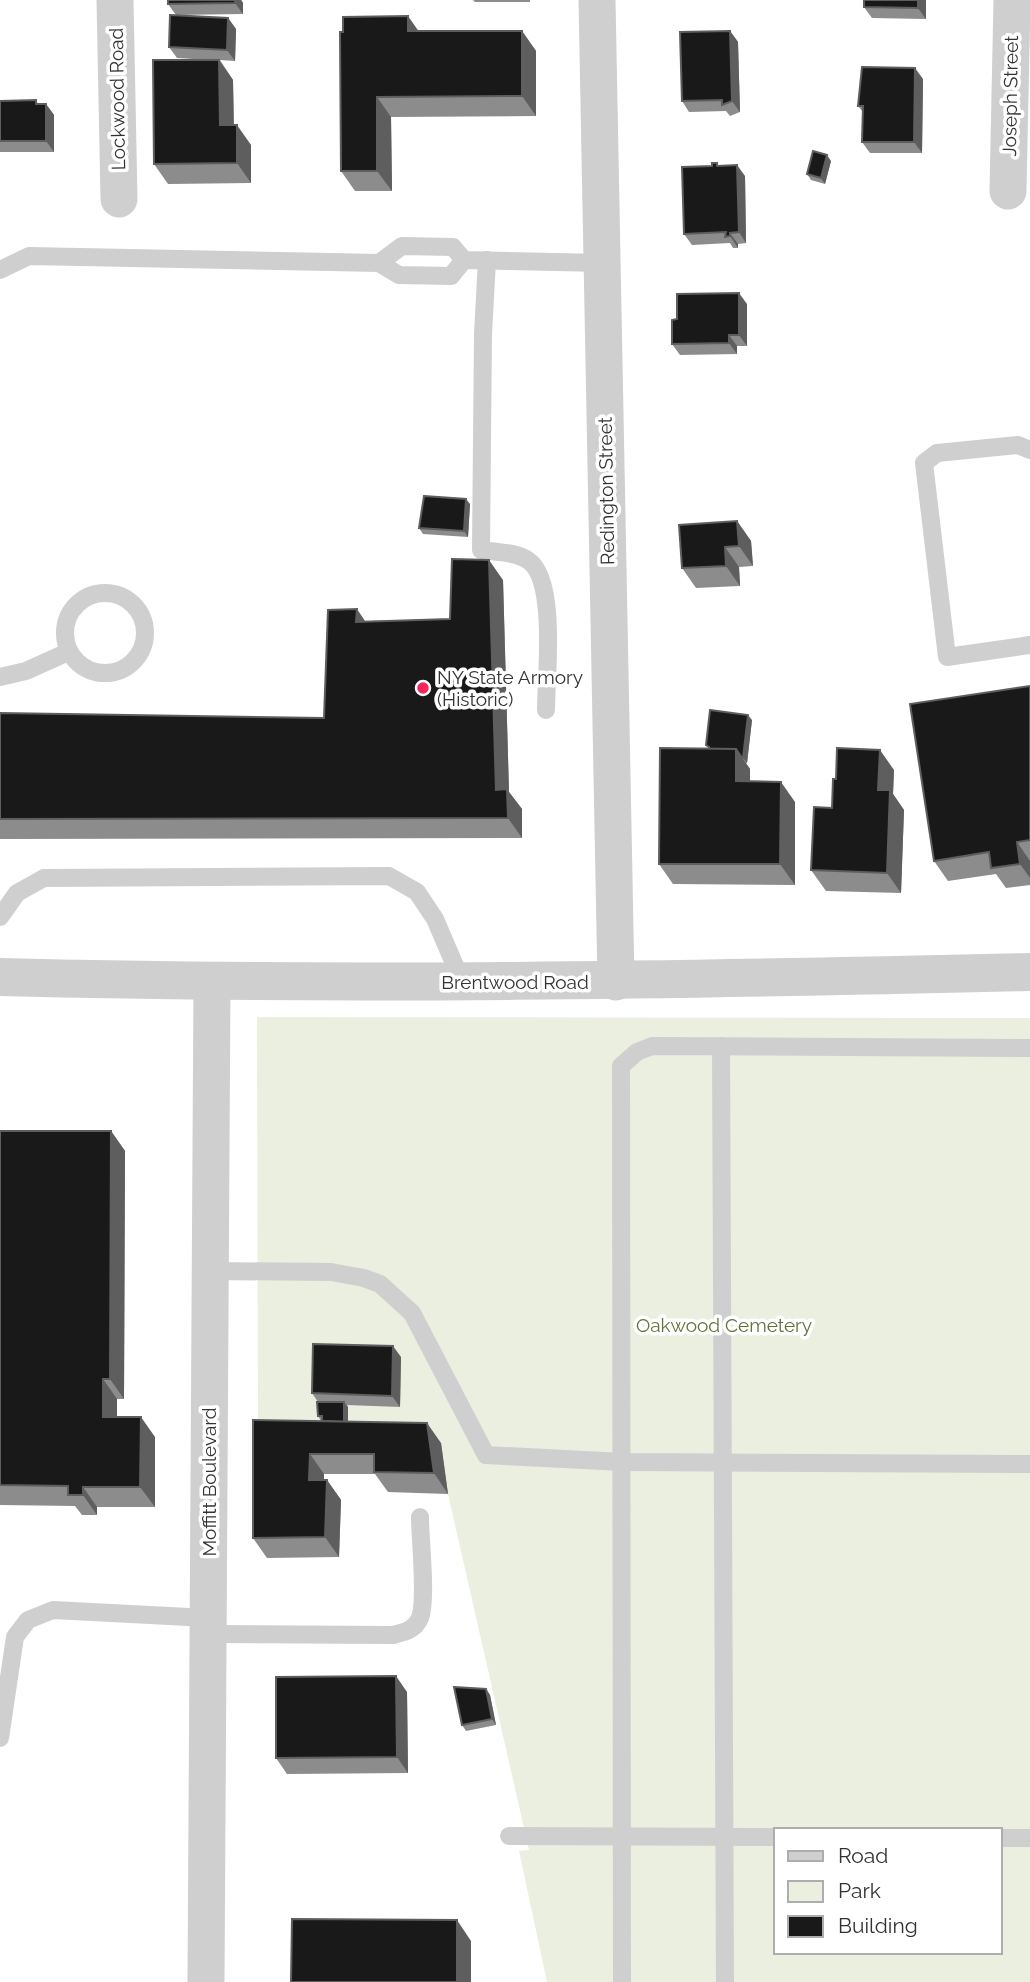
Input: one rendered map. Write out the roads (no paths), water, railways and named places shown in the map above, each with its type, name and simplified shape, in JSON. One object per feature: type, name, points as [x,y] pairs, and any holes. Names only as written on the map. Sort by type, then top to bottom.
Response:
[{"type":"street","name":"Lockwood Road","points":[[115,0],[119,199]]},
{"type":"street","name":"Redington Street","points":[[597,0],[615,982]]},
{"type":"street","name":"Joseph Street","points":[[1008,191],[1012,0]]},
{"type":"street","name":"Brentwood Road","points":[[0,977],[212,982],[615,982],[1030,972]]},
{"type":"street","name":"Moffitt Boulevard","points":[[206,1982],[212,982]]},
{"type":"lane","points":[[379,263],[402,246],[453,247],[464,260],[602,263]]},
{"type":"lane","points":[[0,270],[29,256],[379,263],[398,275],[451,276],[464,260]]},
{"type":"lane","points":[[487,260],[483,334],[481,550],[528,560],[539,572],[547,611],[546,710]]},
{"type":"lane","points":[[1030,450],[1018,445],[937,453],[924,463],[947,657],[1030,645]]},
{"type":"lane","points":[[104,592],[130,600],[138,610],[146,635],[143,647],[126,668],[101,674],[88,671],[68,652],[64,638],[65,625],[79,601],[104,592]]},
{"type":"lane","points":[[0,677],[26,671],[68,652]]},
{"type":"lane","points":[[0,916],[17,893],[44,878],[389,876],[417,892],[435,919],[462,982]]},
{"type":"lane","points":[[622,1982],[621,1066],[637,1052],[652,1046],[1030,1048]]},
{"type":"lane","points":[[721,1046],[725,1982]]},
{"type":"lane","points":[[210,1271],[331,1272],[380,1284],[412,1313],[486,1455],[623,1462],[1030,1464]]},
{"type":"lane","points":[[0,1738],[15,1637],[28,1620],[53,1610],[208,1626],[393,1635],[410,1631],[420,1618],[422,1601],[420,1517]]},
{"type":"lane","points":[[509,1836],[774,1837]]},
{"type":"lane","points":[[1002,1838],[1030,1838]]},
{"type":"place","name":"NY State Armory (Historic)","points":[[423,688]]},
{"type":"park label","name":"Oakwood Cemetery","points":[[724,1325]]}]
